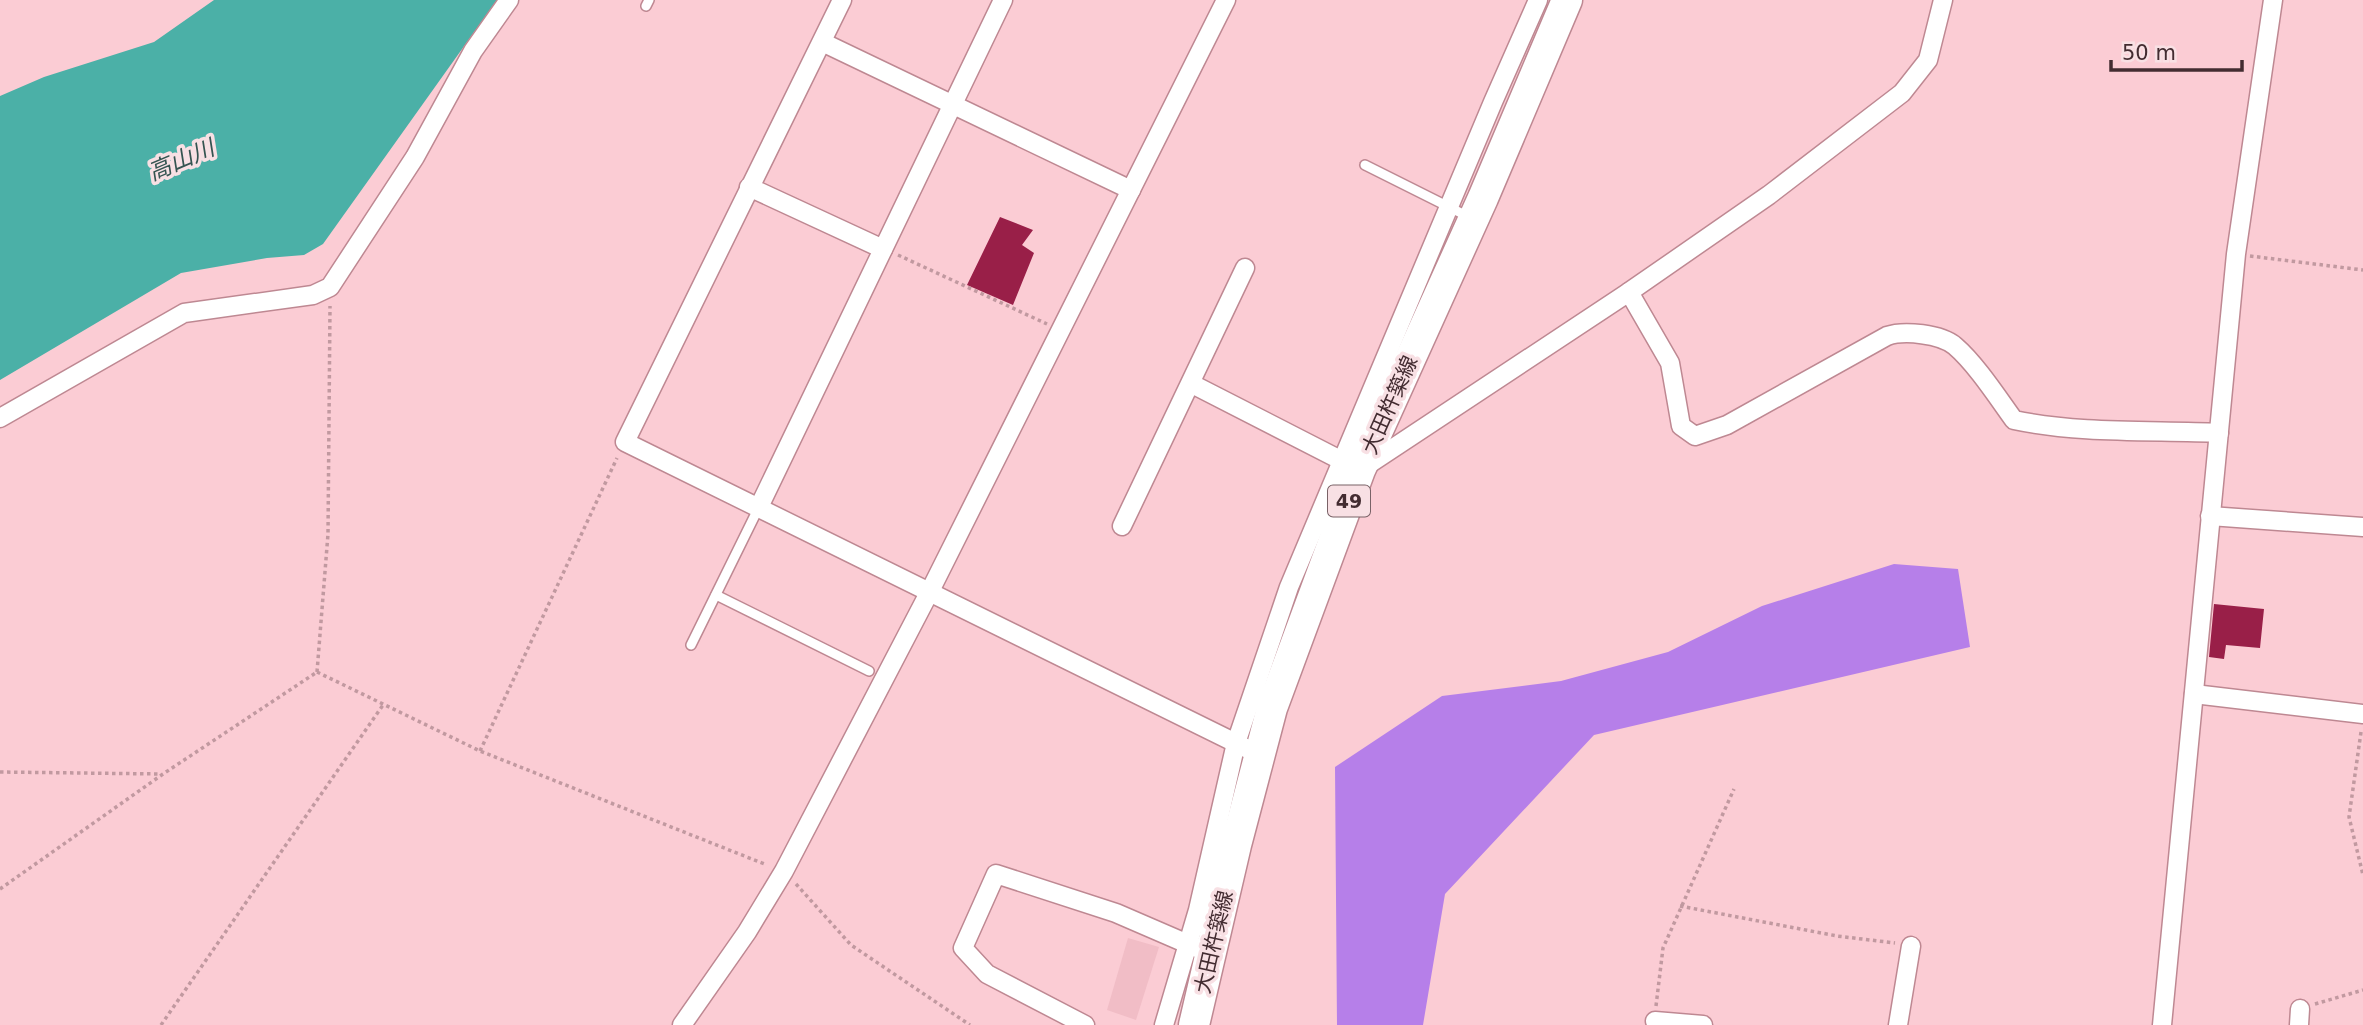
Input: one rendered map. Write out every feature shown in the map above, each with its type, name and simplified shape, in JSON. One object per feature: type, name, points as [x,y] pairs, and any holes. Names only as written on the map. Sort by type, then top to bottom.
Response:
[{"type":"main road","name":"大田杵築線","points":[[1194,1025],[1200,948],[1248,749],[1272,708],[1352,465],[1461,213],[1567,0]]},
{"type":"street","points":[[0,418],[184,313],[313,295],[330,287],[415,157],[473,51],[509,0]]},
{"type":"street","points":[[842,0],[625,442],[1248,749]]},
{"type":"street","points":[[759,507],[1003,0]]},
{"type":"street","points":[[682,1025],[747,932],[784,871],[930,591],[1226,0]]},
{"type":"street","points":[[1461,213],[1538,0]]},
{"type":"street","points":[[1192,384],[1352,465],[1629,292],[1769,195],[1902,93],[1927,60],[1943,0]]},
{"type":"street","points":[[2162,1025],[2236,254],[2273,0]]},
{"type":"street","points":[[822,42],[1131,190]]},
{"type":"street","points":[[749,187],[883,249]]},
{"type":"street","points":[[1122,526],[1245,268]]},
{"type":"street","points":[[1629,292],[1670,363],[1681,426],[1695,436],[1727,425],[1899,331],[1915,332],[1954,344],[2014,420],[2033,424],[2137,431],[2219,433]]},
{"type":"street","points":[[2210,516],[2363,527]]},
{"type":"street","points":[[2194,694],[2362,721]]},
{"type":"street","points":[[1085,1025],[987,974],[963,948],[996,874],[1116,913],[1200,948],[1164,1025]]},
{"type":"street","points":[[1898,1025],[1911,946]]},
{"type":"street","points":[[1655,1021],[1703,1025]]},
{"type":"lane","points":[[1364,165],[1461,213]]},
{"type":"lane","points":[[691,645],[759,507]]},
{"type":"lane","points":[[716,595],[869,671]]},
{"type":"path","points":[[883,249],[1061,330]]},
{"type":"path","points":[[2236,254],[2363,270]]},
{"type":"path","points":[[317,672],[328,534],[330,287]]},
{"type":"path","points":[[480,751],[625,442]]},
{"type":"path","points":[[317,672],[480,751],[784,871],[851,945],[970,1025]]},
{"type":"path","points":[[0,889],[163,774],[317,672]]},
{"type":"path","points":[[161,1025],[383,705]]},
{"type":"path","points":[[2362,721],[2349,817],[2363,875]]},
{"type":"path","points":[[0,772],[163,774]]},
{"type":"path","points":[[1655,1021],[1663,948],[1734,789]]},
{"type":"path","points":[[1680,906],[1838,936],[1911,946]]},
{"type":"path","points":[[2300,1017],[2363,990]]},
{"type":"shaded area","points":[[1894,564],[1958,569],[1970,647],[1594,735],[1445,894],[1423,1025],[1337,1025],[1335,767],[1442,696],[1561,681],[1668,652],[1762,606]]},
{"type":"shaded area","points":[[1128,938],[1159,947],[1136,1020],[1107,1010]]},
{"type":"water","name":"高山川","points":[[214,0],[497,0],[323,244],[304,255],[267,258],[181,273],[0,380],[0,96],[44,77],[154,42]]},
{"type":"building","points":[[1000,217],[1033,230],[1022,245],[1034,253],[1013,305],[967,285]]},
{"type":"building","points":[[2214,604],[2264,609],[2260,648],[2226,645],[2224,659],[2209,657]]}]
